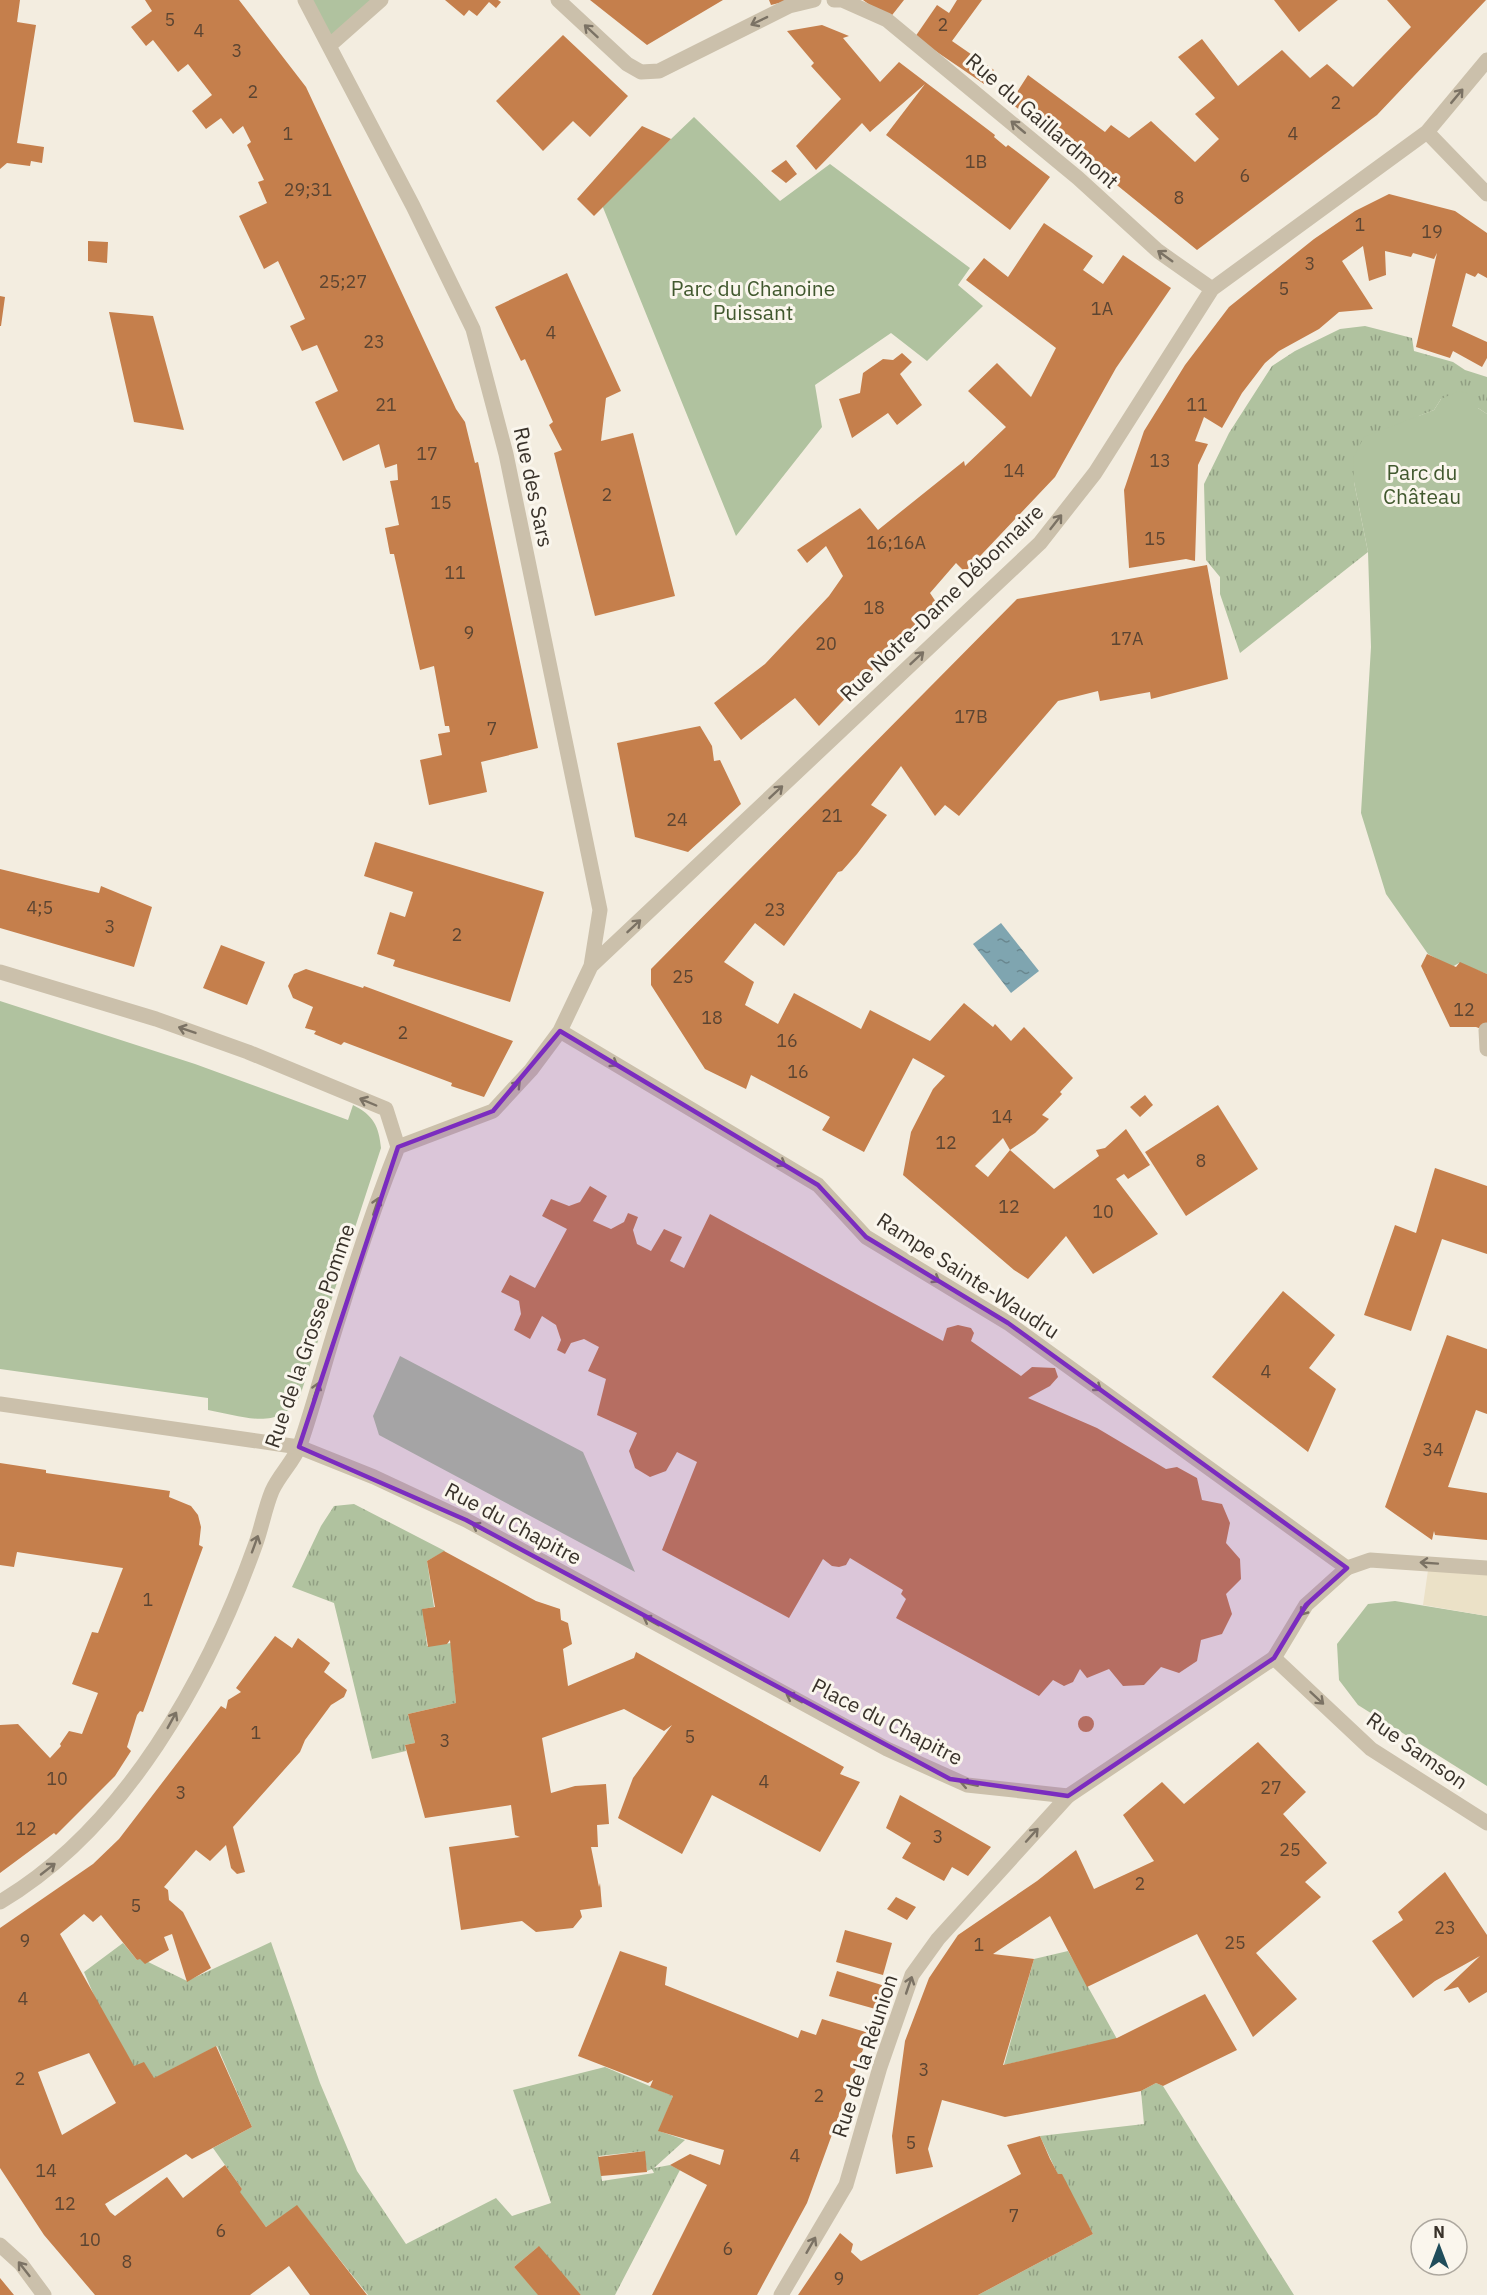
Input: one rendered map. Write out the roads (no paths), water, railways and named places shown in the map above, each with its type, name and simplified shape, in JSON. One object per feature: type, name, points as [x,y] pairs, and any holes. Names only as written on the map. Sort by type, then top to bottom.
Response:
[{"type":"street","name":"Rue des Sars","points":[[305,0],[413,206],[473,329],[506,454],[600,910],[591,966]]},
{"type":"street","points":[[329,46],[381,0]]},
{"type":"street","points":[[558,0],[627,64],[641,72],[659,71],[789,6],[814,0]]},
{"type":"street","name":"Rue du Gaillardmont","points":[[834,0],[842,0],[887,20],[1078,178],[1158,251],[1212,290]]},
{"type":"street","name":"Rue Notre-Dame Débonnaire","points":[[591,966],[1040,543],[1095,473],[1212,290],[1427,132],[1487,60]]},
{"type":"street","points":[[1427,132],[1487,194]]},
{"type":"street","points":[[0,972],[156,1019],[248,1052],[386,1109],[398,1147],[493,1111],[531,1070],[560,1031],[591,966]]},
{"type":"street","points":[[1486,1030],[1487,1049]]},
{"type":"street","name":"Rampe Sainte-Waudru","points":[[560,1031],[818,1185],[866,1237],[1008,1323],[1347,1568]]},
{"type":"street","name":"Rue de la Grosse Pomme","points":[[0,1902],[22,1889],[67,1855],[119,1798],[153,1753],[207,1658],[256,1544],[273,1490],[299,1447],[341,1310],[398,1147]]},
{"type":"street","name":"Rue du Chapitre","points":[[0,1404],[299,1447],[374,1477],[466,1520],[702,1649]]},
{"type":"street","points":[[1068,1796],[1274,1658],[1306,1605],[1347,1568],[1370,1560],[1487,1568]]},
{"type":"street","name":"Place du Chapitre","points":[[702,1649],[887,1749],[951,1779],[968,1785],[1068,1796]]},
{"type":"street","name":"Rue Samson","points":[[1274,1658],[1371,1749],[1487,1823]]},
{"type":"street","name":"Rue de la Réunion","points":[[781,2295],[846,2185],[880,2067],[912,1975],[938,1939],[1068,1796]]},
{"type":"street","points":[[0,2245],[21,2264],[44,2295]]},
{"type":"water","points":[[1001,923],[1039,971],[1011,993],[973,944]]},
{"type":"park label","name":"Parc du Chanoine Puissant","points":[[753,301]]},
{"type":"park label","name":"Parc du Château","points":[[1422,485]]}]
